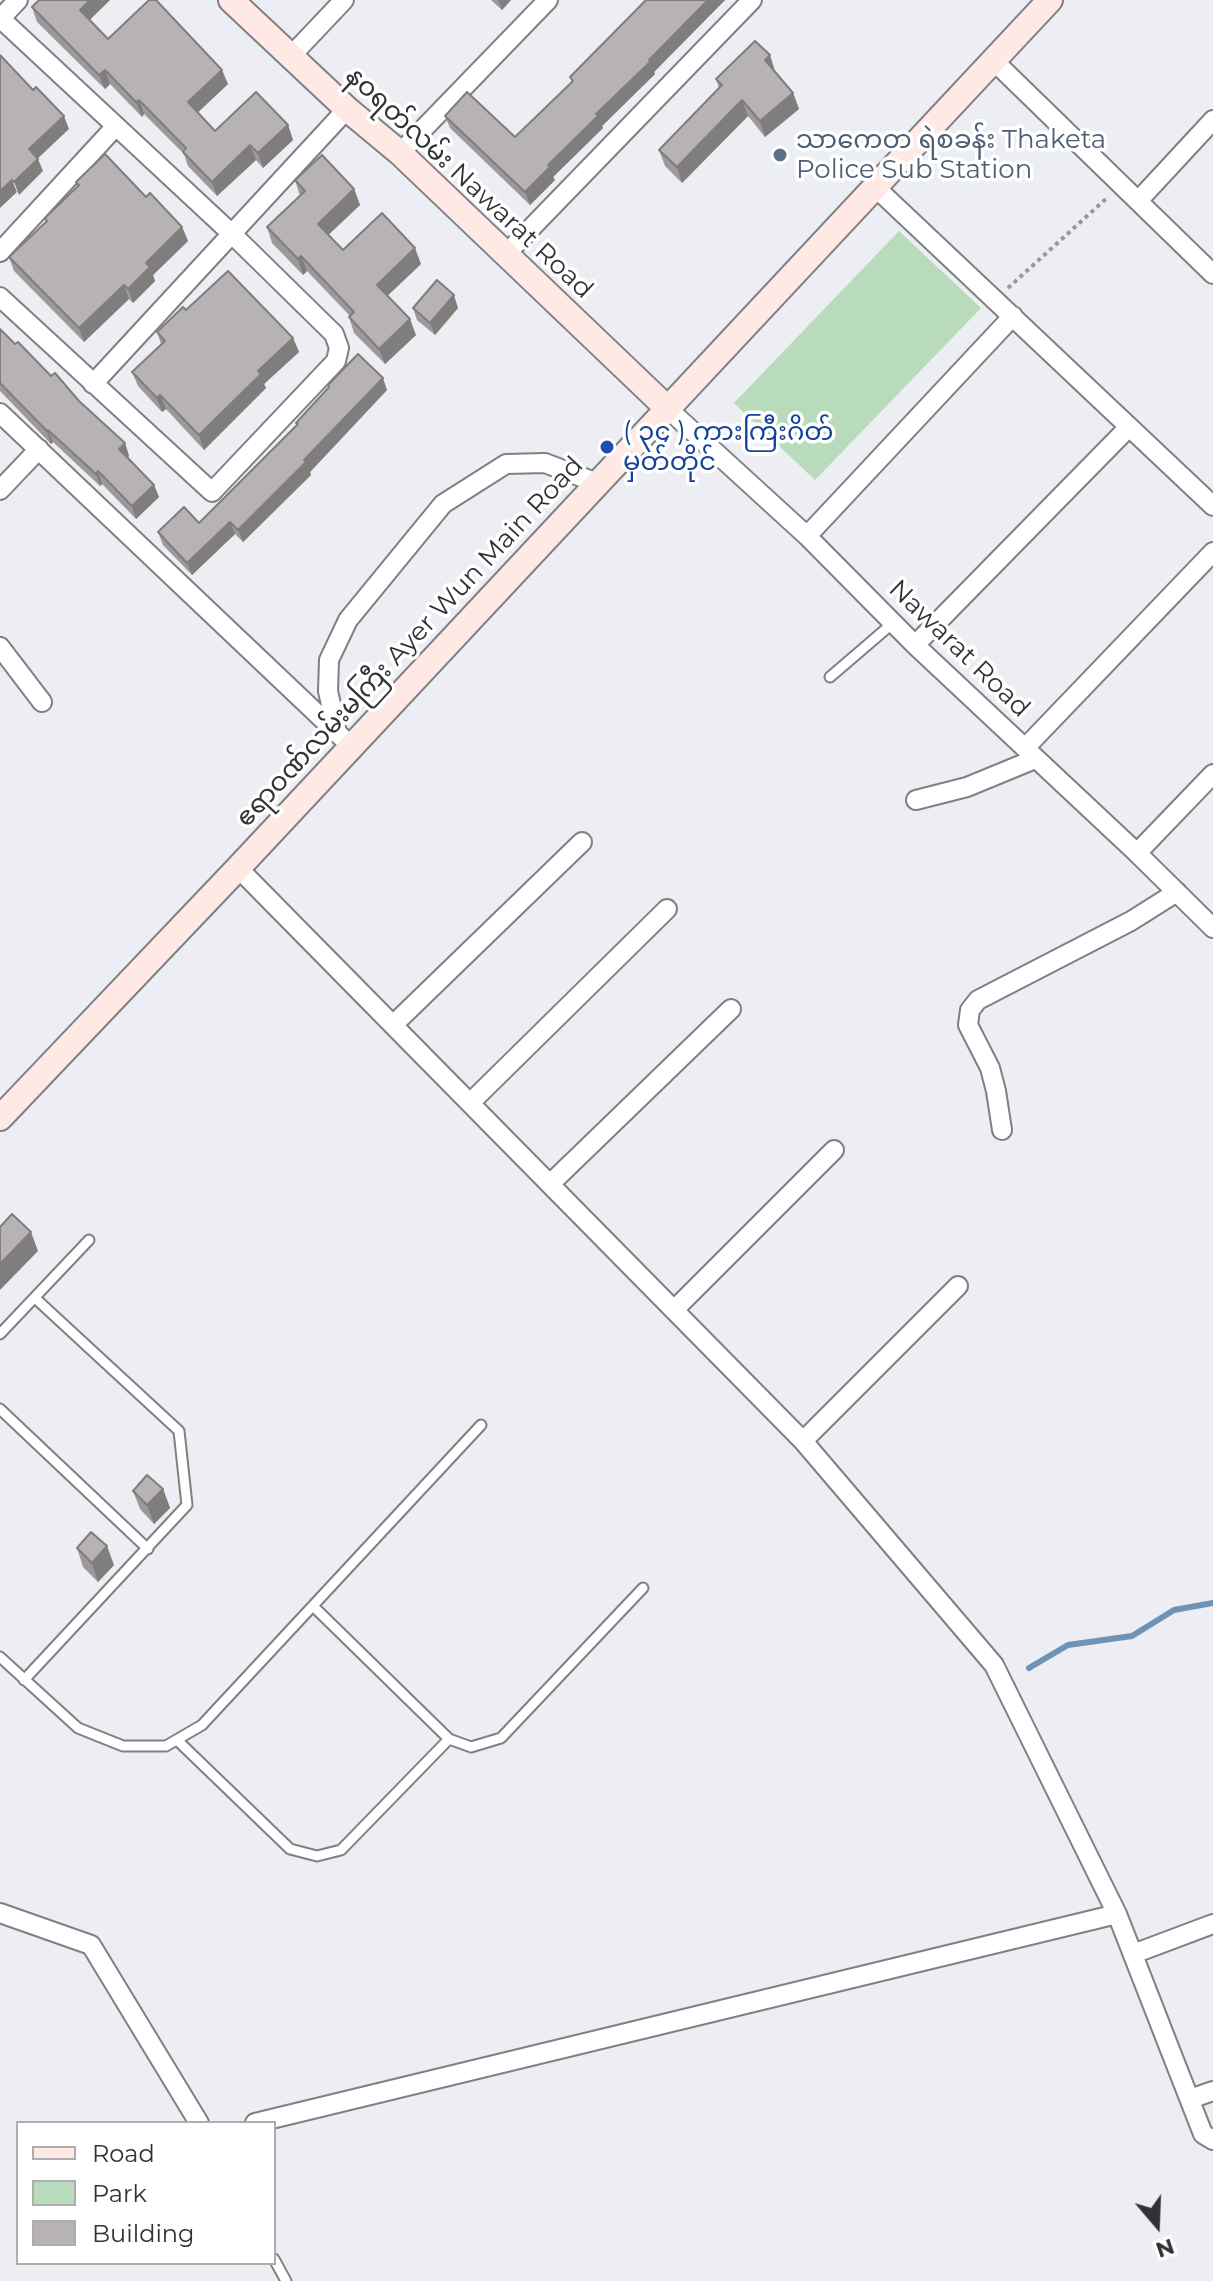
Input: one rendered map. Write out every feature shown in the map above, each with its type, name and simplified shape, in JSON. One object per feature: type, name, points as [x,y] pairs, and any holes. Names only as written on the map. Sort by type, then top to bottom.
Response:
[{"type":"main road","name":"နဝရတ်လမ်း Nawarat Road","points":[[231,0],[347,109],[400,153],[667,408]]},
{"type":"main road","name":"ဧရာဝဏ်လမ်းမကြီး Ayer Wun Main Road","points":[[0,1118],[238,868],[344,739],[597,483],[1050,0]]},
{"type":"street","points":[[0,297],[212,492],[336,361],[339,348],[334,334],[232,234],[0,19],[18,0]]},
{"type":"street","points":[[291,56],[344,0]]},
{"type":"street","points":[[400,153],[548,0]]},
{"type":"street","points":[[506,254],[752,0]]},
{"type":"street","points":[[994,61],[1213,274]]},
{"type":"street","points":[[93,384],[347,109]]},
{"type":"street","points":[[1138,201],[1213,120]]},
{"type":"street","points":[[0,252],[116,126]]},
{"type":"street","points":[[874,186],[1213,506]]},
{"type":"street","points":[[807,536],[1013,316]]},
{"type":"street","name":"Nawarat Road","points":[[667,408],[807,536],[915,645],[1213,928]]},
{"type":"street","points":[[0,413],[344,739]]},
{"type":"street","points":[[915,645],[1129,427]]},
{"type":"street","points":[[0,490],[39,449]]},
{"type":"street","points":[[344,739],[328,691],[329,660],[348,620],[443,504],[506,464],[545,463],[597,483]]},
{"type":"street","points":[[916,800],[967,787],[1030,754],[1213,552]]},
{"type":"street","points":[[0,647],[42,702]]},
{"type":"street","points":[[1137,853],[1213,774]]},
{"type":"street","points":[[393,1025],[582,842]]},
{"type":"street","points":[[238,868],[803,1441],[994,1665],[1117,1914],[1203,2134],[1213,2140]]},
{"type":"street","points":[[1002,1130],[990,1068],[968,1025],[970,1010],[978,1000],[1131,921],[1177,892]]},
{"type":"street","points":[[470,1103],[667,909]]},
{"type":"street","points":[[550,1184],[731,1009]]},
{"type":"street","points":[[674,1310],[834,1150]]},
{"type":"street","points":[[803,1441],[958,1286]]},
{"type":"street","points":[[0,1913],[91,1945],[198,2121]]},
{"type":"street","points":[[263,2121],[1117,1914]]},
{"type":"street","points":[[1133,1954],[1213,1924]]},
{"type":"street","points":[[1190,2099],[1213,2091]]},
{"type":"lane","points":[[830,677],[893,623]]},
{"type":"lane","points":[[0,1334],[89,1240]]},
{"type":"lane","points":[[24,1680],[187,1505],[179,1431],[35,1298]]},
{"type":"lane","points":[[0,1409],[148,1549]]},
{"type":"lane","points":[[0,1657],[78,1728],[123,1746],[166,1746],[202,1725],[481,1425]]},
{"type":"lane","points":[[313,1606],[449,1739],[471,1747],[501,1738],[643,1588]]},
{"type":"lane","points":[[177,1740],[290,1849],[317,1856],[341,1850],[449,1739]]},
{"type":"lane","points":[[276,2263],[286,2281]]},
{"type":"path","points":[[995,300],[1121,184]]},
{"type":"green space","points":[[899,231],[981,308],[815,480],[734,403]]},
{"type":"building","points":[[39,0],[90,0],[80,10],[108,39],[149,0],[156,0],[222,70],[188,102],[215,131],[256,92],[288,125],[258,153],[250,145],[212,182],[183,152],[186,148],[139,100],[136,102],[105,70],[99,75],[32,7]]},
{"type":"building","points":[[646,0],[708,0],[596,114],[598,116],[525,192],[445,116],[467,92],[515,137],[573,81],[570,77]]},
{"type":"building","points":[[755,41],[770,55],[765,60],[793,93],[760,121],[742,100],[677,167],[659,150],[722,85],[716,79]]},
{"type":"building","points":[[0,55],[33,90],[36,87],[64,116],[29,149],[38,159],[0,191]]},
{"type":"building","points":[[105,154],[146,197],[150,193],[182,227],[146,263],[150,267],[128,289],[124,285],[79,328],[9,257],[47,221],[45,218],[79,185],[76,182]]},
{"type":"building","points":[[322,155],[354,189],[318,224],[343,250],[382,213],[415,248],[377,285],[410,319],[379,349],[349,317],[354,312],[301,256],[298,259],[267,227],[305,191],[295,180]]},
{"type":"building","points":[[228,271],[293,338],[199,435],[160,395],[157,398],[132,372],[165,341],[157,332]]},
{"type":"building","points":[[437,280],[454,295],[430,323],[413,308]]},
{"type":"building","points":[[0,329],[15,344],[18,342],[51,376],[55,373],[79,401],[125,443],[119,449],[154,485],[132,506],[98,471],[96,474],[47,431],[0,383]]},
{"type":"building","points":[[358,354],[383,378],[238,530],[230,522],[187,563],[158,532],[184,507],[199,523],[298,424],[328,385]]},
{"type":"building","points":[[12,1214],[31,1232],[0,1264],[0,1227]]},
{"type":"building","points":[[147,1475],[163,1489],[147,1505],[133,1491]]},
{"type":"building","points":[[91,1532],[107,1546],[92,1563],[77,1548]]},
{"type":"waterway","points":[[1029,1668],[1068,1645],[1132,1636],[1174,1610],[1213,1603]]},
{"type":"place","name":"သာကေတ ရဲစခန်း Thaketa Police Sub Station","points":[[780,155]]},
{"type":"place","name":"( ၃၄ ) ကားကြီးဂိတ် မှတ်တိုင်","points":[[607,447]]}]
